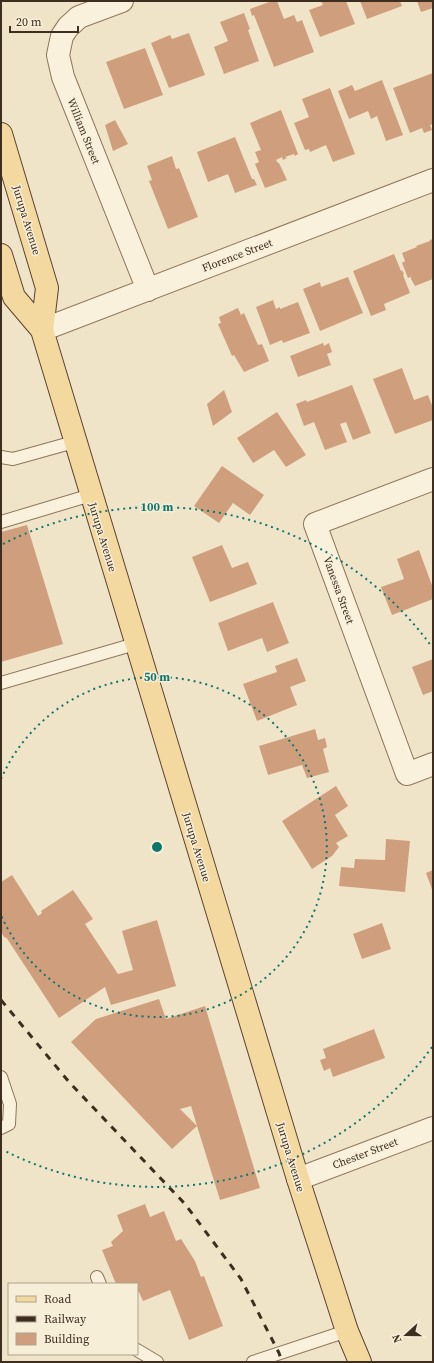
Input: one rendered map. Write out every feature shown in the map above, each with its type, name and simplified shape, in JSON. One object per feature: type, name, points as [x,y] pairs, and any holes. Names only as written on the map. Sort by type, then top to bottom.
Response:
[{"type":"main road","name":"Jurupa Avenue","points":[[1,134],[47,288],[42,330],[74,442],[298,1179],[347,1330],[360,1362]]},
{"type":"main road","name":"Jurupa Avenue","points":[[1,255],[14,297],[42,330]]},
{"type":"street","name":"William Street","points":[[122,1],[79,17],[68,27],[62,36],[58,55],[63,77],[148,290]]},
{"type":"street","name":"Florence Street","points":[[42,330],[433,180]]},
{"type":"street","name":"Vanessa Street","points":[[433,479],[315,524],[407,774],[433,764]]},
{"type":"street","name":"Chester Street","points":[[298,1179],[433,1128]]},
{"type":"lane","points":[[1,457],[13,459],[74,442]]},
{"type":"lane","points":[[1,522],[90,495]]},
{"type":"lane","points":[[1,683],[136,644]]},
{"type":"lane","points":[[1,1077],[10,1104],[9,1124],[1,1128]]},
{"type":"lane","points":[[253,1362],[347,1330]]},
{"type":"lane","points":[[138,1351],[157,1362]]},
{"type":"building","points":[[272,1],[277,1],[284,19],[294,15],[297,22],[302,20],[314,52],[274,67],[254,15],[252,16],[250,9]]},
{"type":"building","points":[[321,1],[346,1],[355,24],[320,37],[309,10],[323,5]]},
{"type":"building","points":[[360,1],[400,1],[402,6],[367,19]]},
{"type":"building","points":[[417,1],[433,1],[433,8],[421,12]]},
{"type":"building","points":[[244,13],[250,29],[248,30],[259,61],[224,74],[214,47],[228,41],[220,22]]},
{"type":"building","points":[[189,33],[205,75],[169,88],[151,43],[170,35],[172,39]]},
{"type":"building","points":[[145,48],[163,95],[124,109],[106,62]]},
{"type":"building","points":[[433,73],[433,124],[430,125],[432,130],[424,133],[422,128],[410,133],[393,88]]},
{"type":"building","points":[[382,80],[403,135],[386,141],[377,116],[371,119],[368,111],[349,119],[338,91],[352,85],[355,91]]},
{"type":"building","points":[[330,88],[355,154],[333,162],[326,145],[310,152],[309,149],[305,150],[294,123],[309,117],[302,99]]},
{"type":"building","points":[[281,110],[298,154],[295,156],[294,154],[285,157],[287,158],[283,160],[282,157],[276,160],[287,180],[265,188],[255,164],[259,162],[255,152],[261,150],[250,123]]},
{"type":"building","points":[[115,120],[128,144],[113,151],[105,125]]},
{"type":"building","points":[[235,137],[252,179],[254,179],[257,185],[235,193],[228,174],[208,182],[197,152]]},
{"type":"building","points":[[172,156],[176,169],[179,168],[198,217],[168,229],[149,181],[152,180],[147,166]]},
{"type":"building","points":[[433,239],[433,279],[415,286],[411,277],[408,278],[402,263],[405,261],[402,253]]},
{"type":"building","points":[[394,254],[401,271],[402,270],[404,274],[403,275],[410,293],[384,304],[386,310],[371,316],[353,271]]},
{"type":"building","points":[[348,277],[363,313],[320,331],[303,289],[320,282],[321,287]]},
{"type":"building","points":[[273,300],[276,309],[280,307],[280,309],[298,302],[310,333],[283,343],[282,340],[270,345],[256,307]]},
{"type":"building","points":[[238,308],[241,315],[244,313],[258,345],[262,344],[269,361],[244,372],[234,355],[232,356],[218,324],[221,323],[219,317]]},
{"type":"building","points":[[323,343],[324,346],[329,343],[332,352],[327,354],[331,365],[298,377],[290,356]]},
{"type":"building","points":[[402,368],[414,400],[428,395],[433,408],[433,420],[395,434],[373,379]]},
{"type":"building","points":[[352,385],[371,433],[353,440],[346,422],[340,424],[347,442],[325,450],[314,422],[304,426],[296,404],[306,400],[307,402]]},
{"type":"building","points":[[224,390],[232,412],[213,426],[207,404]]},
{"type":"building","points":[[277,412],[306,455],[286,467],[274,450],[253,463],[237,438]]},
{"type":"building","points":[[222,466],[264,495],[250,515],[233,503],[219,523],[194,506]]},
{"type":"building","points":[[27,525],[63,644],[1,662],[1,532]]},
{"type":"building","points":[[222,545],[232,568],[248,562],[257,584],[210,602],[192,557]]},
{"type":"building","points":[[419,550],[433,588],[433,599],[392,615],[381,587],[404,579],[397,559]]},
{"type":"building","points":[[273,602],[289,643],[267,652],[262,638],[228,651],[218,623]]},
{"type":"building","points":[[297,658],[306,681],[290,687],[297,705],[257,721],[243,684],[277,672],[275,666]]},
{"type":"building","points":[[433,659],[433,691],[423,695],[412,667]]},
{"type":"building","points":[[315,729],[318,740],[325,738],[327,747],[323,749],[329,772],[307,778],[302,765],[268,775],[259,746]]},
{"type":"building","points":[[336,786],[348,806],[335,815],[348,836],[336,843],[339,847],[332,856],[312,869],[282,821]]},
{"type":"building","points":[[386,839],[410,841],[405,892],[339,886],[341,867],[354,868],[355,859],[385,860]]},
{"type":"building","points":[[433,870],[433,892],[426,873]]},
{"type":"building","points":[[12,875],[38,916],[42,913],[41,911],[73,890],[93,919],[85,924],[118,974],[133,970],[122,931],[157,920],[176,986],[111,1005],[105,987],[59,1018],[6,937],[5,938],[1,932],[1,882]]},
{"type":"building","points":[[382,923],[391,949],[362,959],[353,934]]},
{"type":"building","points":[[159,999],[166,1019],[205,1006],[260,1188],[220,1200],[197,1126],[172,1149],[71,1042],[96,1019]],"holes":[[[191,1106],[197,1126],[180,1109]]]},
{"type":"building","points":[[374,1029],[385,1058],[333,1077],[330,1068],[324,1071],[320,1060],[326,1058],[323,1049]]},
{"type":"building","points":[[145,1204],[150,1217],[164,1211],[176,1241],[181,1239],[195,1261],[201,1277],[204,1276],[223,1326],[189,1340],[170,1290],[143,1301],[138,1292],[138,1283],[116,1283],[102,1250],[113,1246],[111,1242],[123,1231],[117,1215]]},
{"type":"railway","points":[[1,1000],[69,1082],[185,1204],[241,1279],[279,1353],[282,1362]]}]
